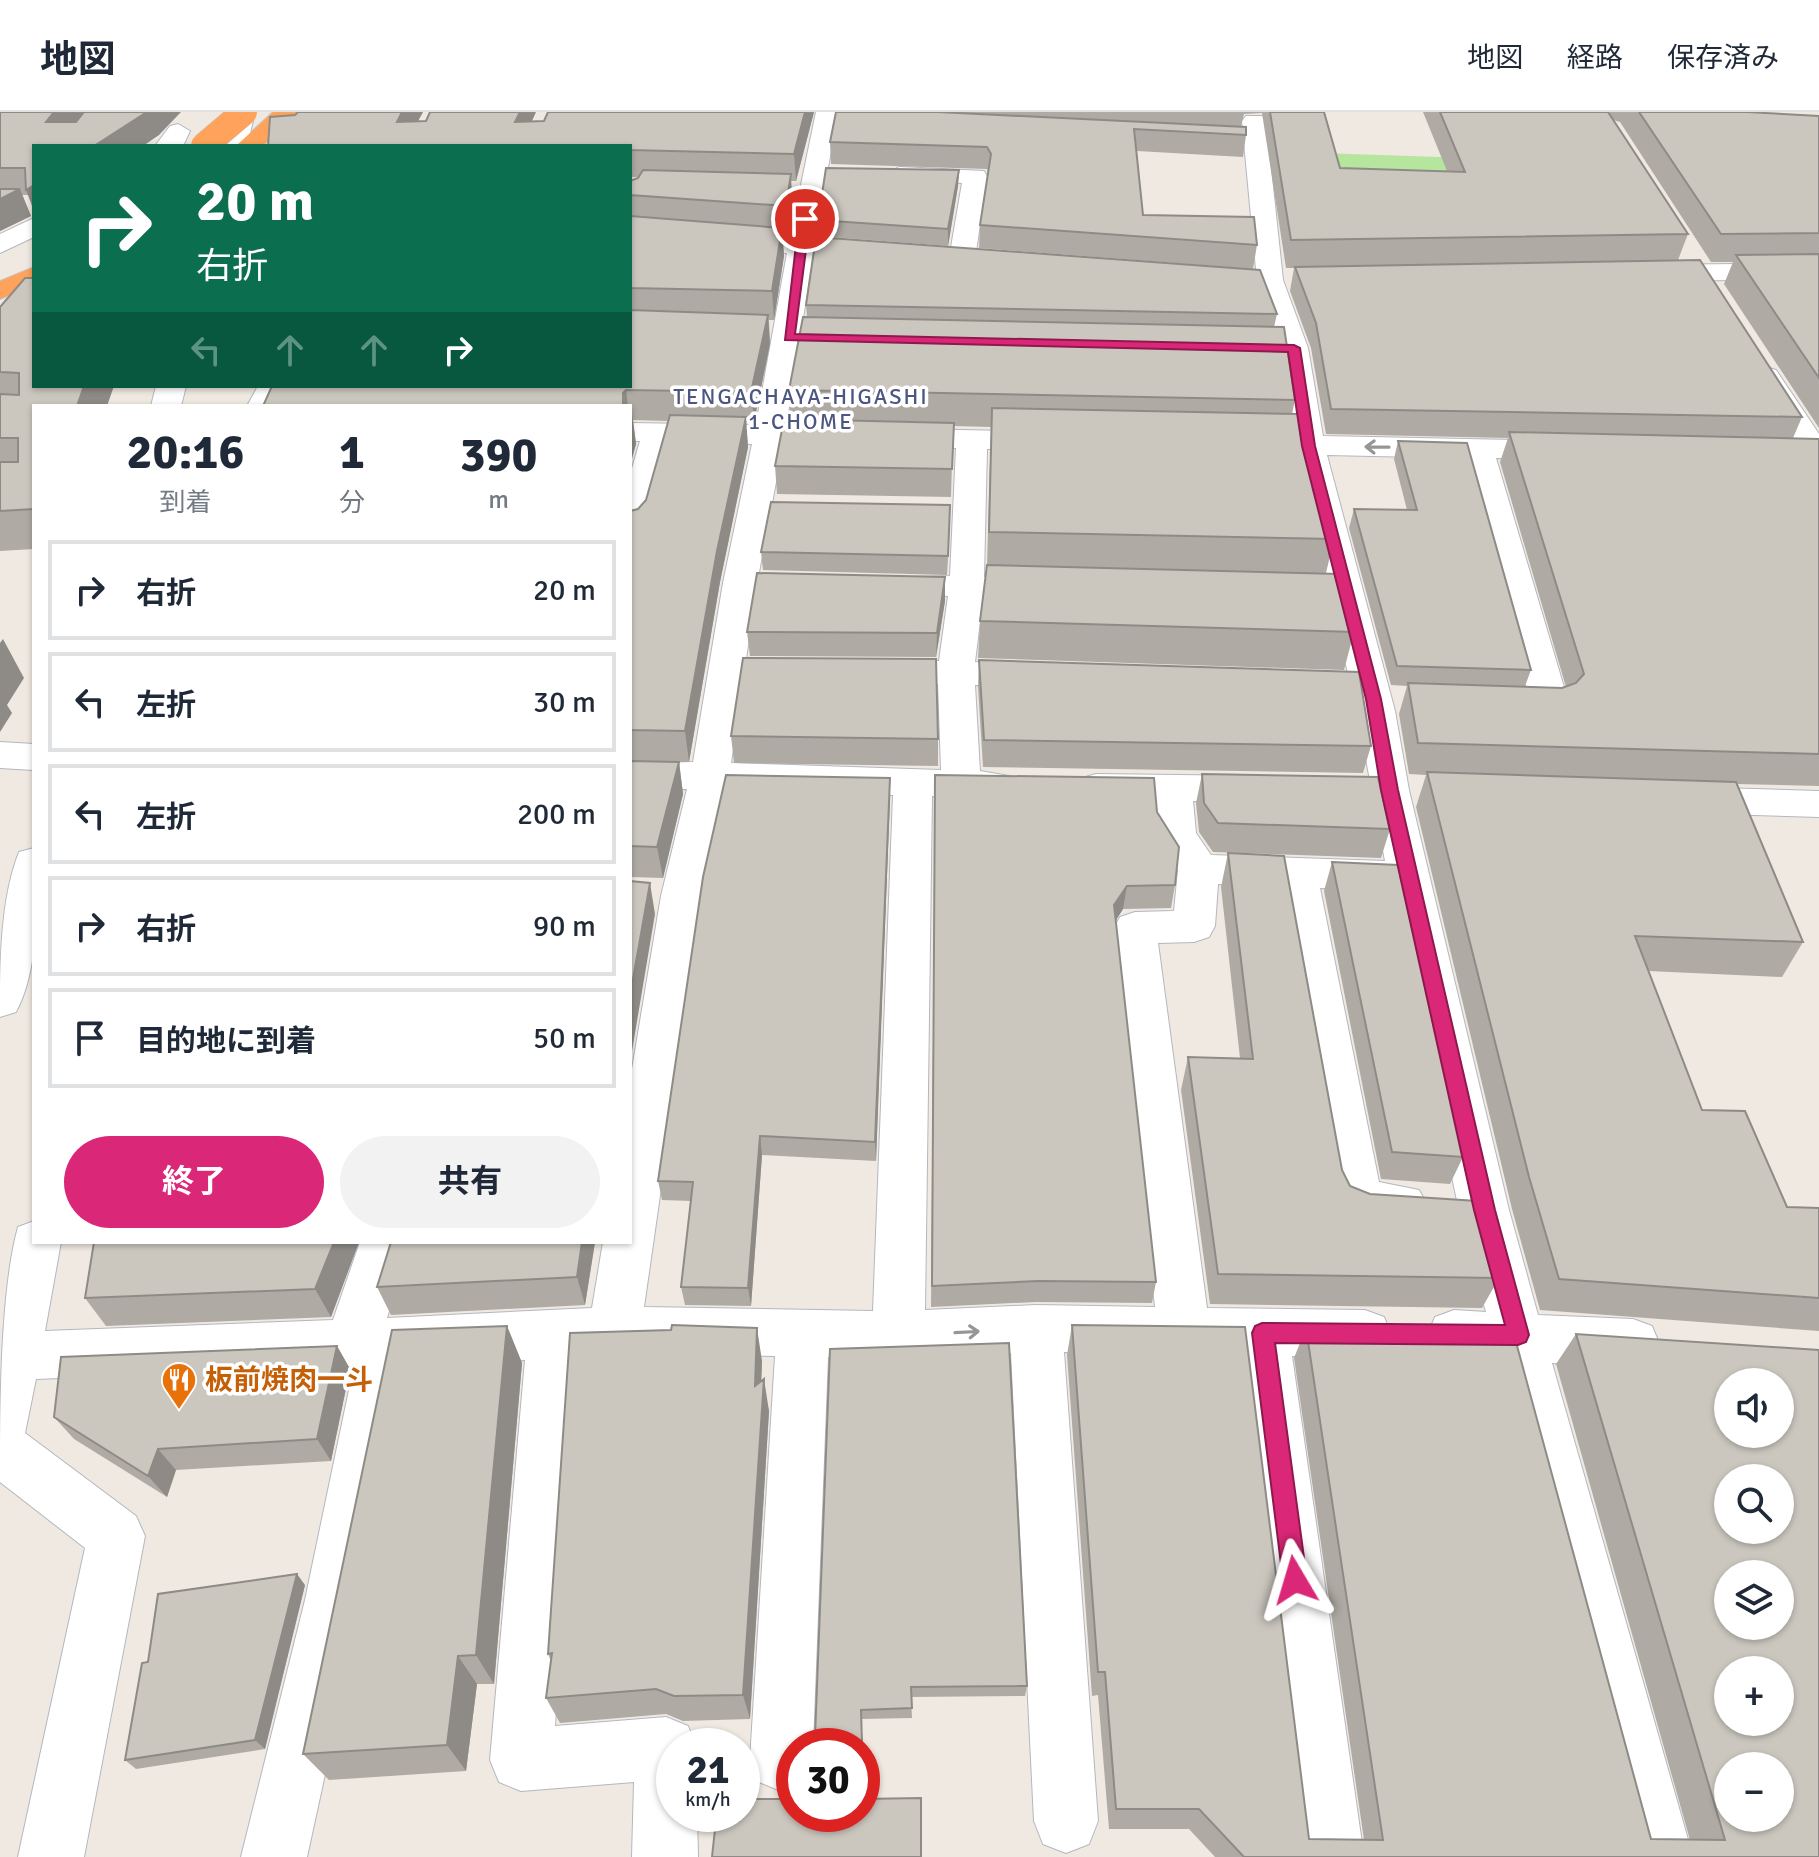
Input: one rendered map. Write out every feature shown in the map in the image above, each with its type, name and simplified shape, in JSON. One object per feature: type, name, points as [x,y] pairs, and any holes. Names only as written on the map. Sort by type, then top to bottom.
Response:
[{"type":"highway","points":[[206,144],[244,112]]},
{"type":"highway","points":[[250,144],[287,112]]},
{"type":"highway","points":[[0,265],[32,250]]},
{"type":"highway","points":[[0,291],[26,299]]},
{"type":"street","points":[[236,144],[244,112]]},
{"type":"street","points":[[632,1209],[662,896],[710,775],[740,670],[773,507],[771,436],[811,183],[826,116],[857,121]]},
{"type":"street","points":[[1245,132],[1271,280],[1278,348],[1309,446],[1334,598],[1371,692],[1484,1210],[1660,1857]]},
{"type":"street","points":[[872,174],[963,163],[975,176],[962,259]]},
{"type":"street","points":[[777,191],[842,174]]},
{"type":"street","points":[[0,245],[32,227]]},
{"type":"street","points":[[632,233],[904,255]]},
{"type":"street","points":[[1683,246],[1716,299]]},
{"type":"street","points":[[933,257],[991,260]]},
{"type":"street","points":[[1620,274],[1819,271]]},
{"type":"street","points":[[757,331],[773,331],[789,337],[820,338]]},
{"type":"street","points":[[1750,351],[1819,456]]},
{"type":"street","points":[[632,516],[644,432],[1079,442]]},
{"type":"street","points":[[961,784],[956,672],[967,586],[956,510],[972,440]]},
{"type":"street","points":[[1248,445],[1601,451]]},
{"type":"street","points":[[1477,448],[1550,704],[1477,702]]},
{"type":"street","points":[[1787,455],[1819,456]]},
{"type":"street","points":[[861,584],[1078,589]]},
{"type":"street","points":[[848,671],[1068,676]]},
{"type":"street","points":[[0,755],[32,757]]},
{"type":"street","points":[[632,777],[710,775],[913,783],[1296,789]]},
{"type":"street","points":[[898,1335],[913,783]]},
{"type":"street","points":[[1172,788],[1176,834],[1199,869],[1194,926],[1135,928],[1184,1332]]},
{"type":"street","points":[[1644,798],[1819,804]]},
{"type":"street","points":[[0,859],[32,855]]},
{"type":"street","points":[[1199,869],[1410,877]]},
{"type":"street","points":[[0,1000],[32,870]]},
{"type":"street","points":[[1296,873],[1358,1201],[1484,1210]]},
{"type":"street","points":[[0,1427],[36,1244]]},
{"type":"street","points":[[274,1857],[334,1600],[385,1244]]},
{"type":"street","points":[[614,1330],[628,1244]]},
{"type":"street","points":[[1036,1328],[1066,1821]]},
{"type":"street","points":[[12,1356],[614,1330],[898,1335],[1036,1328],[1518,1335],[1677,1345]]},
{"type":"street","points":[[783,1728],[803,1333]]},
{"type":"street","points":[[1262,1333],[1331,1857]]},
{"type":"street","points":[[553,1335],[521,1760],[666,1748],[665,1857]]},
{"type":"street","points":[[0,1448],[116,1536],[51,1857]]},
{"type":"green space","points":[[1263,151],[1468,158],[1449,193]]},
{"type":"building","points":[[0,112],[54,112],[46,122],[76,122],[84,112],[147,112],[97,144],[32,144],[32,186],[26,190],[25,168],[0,168]]},
{"type":"building","points":[[298,112],[402,112],[397,122],[426,121],[430,112],[520,112],[515,122],[544,121],[548,112],[805,112],[794,154],[632,150],[632,144],[268,144],[270,117],[295,115]]},
{"type":"building","points":[[836,112],[938,112],[1246,127],[1246,135],[1134,129],[1143,215],[1254,217],[1257,245],[980,225],[991,154],[987,147],[830,142]]},
{"type":"building","points":[[1270,112],[1324,112],[1340,168],[1465,172],[1440,112],[1608,112],[1688,234],[1291,240]]},
{"type":"building","points":[[1639,112],[1819,116],[1819,233],[1721,234]]},
{"type":"building","points":[[826,168],[959,170],[948,229],[818,220]]},
{"type":"building","points":[[643,170],[791,174],[786,206],[632,195],[632,180],[638,178]]},
{"type":"building","points":[[0,189],[20,189],[0,199]]},
{"type":"building","points":[[632,216],[782,228],[772,291],[632,288]]},
{"type":"building","points":[[816,237],[1260,270],[1277,314],[806,305]]},
{"type":"building","points":[[1819,254],[1819,378],[1736,255]]},
{"type":"building","points":[[1700,260],[1802,417],[1331,409],[1316,323],[1295,267]]},
{"type":"building","points":[[25,278],[32,278],[32,388],[83,388],[78,404],[32,404],[32,509],[0,511],[0,462],[18,462],[18,438],[0,438],[0,394],[19,395],[19,373],[0,372],[0,307]]},
{"type":"building","points":[[632,310],[768,315],[751,392],[626,390],[623,404],[264,404],[271,388],[632,388]]},
{"type":"building","points":[[803,317],[1284,327],[1295,400],[789,390]]},
{"type":"building","points":[[992,408],[1298,414],[1334,539],[989,532]]},
{"type":"building","points":[[670,415],[746,417],[717,551],[685,731],[632,730],[632,510],[646,500]]},
{"type":"building","points":[[784,419],[954,423],[952,469],[775,466]]},
{"type":"building","points":[[1509,432],[1819,439],[1819,754],[1418,743],[1408,683],[1562,688],[1576,683],[1584,674]]},
{"type":"building","points":[[1398,441],[1467,443],[1531,670],[1397,666],[1354,509],[1417,510]]},
{"type":"building","points":[[771,502],[950,505],[948,556],[761,552]]},
{"type":"building","points":[[987,565],[1340,574],[1354,632],[980,621]]},
{"type":"building","points":[[757,573],[945,577],[937,633],[747,632]]},
{"type":"building","points":[[743,658],[936,659],[938,739],[731,736]]},
{"type":"building","points":[[979,660],[1359,672],[1371,746],[984,740]]},
{"type":"building","points":[[632,761],[679,762],[657,847],[632,846]]},
{"type":"building","points":[[1427,772],[1736,782],[1803,942],[1635,936],[1702,1110],[1745,1111],[1787,1207],[1819,1208],[1819,1298],[1559,1279],[1529,1177]]},
{"type":"building","points":[[1202,774],[1378,777],[1390,829],[1218,823],[1204,803]]},
{"type":"building","points":[[726,775],[890,778],[875,1142],[760,1136],[748,1288],[681,1287],[693,1182],[658,1181],[703,877]]},
{"type":"building","points":[[935,775],[1154,778],[1157,812],[1179,847],[1175,885],[1127,886],[1114,905],[1156,1282],[1038,1281],[932,1286]]},
{"type":"building","points":[[1228,853],[1284,856],[1342,1170],[1350,1186],[1370,1194],[1477,1201],[1499,1278],[1218,1274],[1188,1057],[1253,1059]]},
{"type":"building","points":[[1332,862],[1398,865],[1463,1157],[1392,1152]]},
{"type":"building","points":[[632,881],[650,883],[632,985]]},
{"type":"building","points":[[94,1244],[333,1244],[315,1289],[85,1298]]},
{"type":"building","points":[[390,1244],[582,1244],[577,1277],[377,1287]]},
{"type":"building","points":[[672,1325],[757,1328],[755,1386],[764,1379],[743,1695],[674,1696],[656,1689],[546,1698],[552,1653],[548,1654],[570,1333],[671,1330]]},
{"type":"building","points":[[1072,1325],[1245,1327],[1309,1839],[1383,1840],[1306,1328],[1513,1331],[1651,1839],[1725,1840],[1723,1832],[1794,1832],[1794,1752],[1714,1752],[1714,1803],[1576,1334],[1819,1350],[1819,1857],[1244,1857],[1199,1809],[1116,1809],[1105,1672],[1098,1672]]},
{"type":"building","points":[[507,1326],[476,1655],[458,1656],[447,1745],[303,1754],[392,1330]]},
{"type":"building","points":[[1009,1343],[1027,1686],[911,1687],[912,1708],[861,1710],[862,1728],[815,1728],[830,1349]]},
{"type":"building","points":[[337,1346],[317,1439],[158,1449],[148,1476],[54,1417],[61,1357]]},
{"type":"building","points":[[297,1574],[255,1740],[125,1760],[142,1663],[148,1662],[158,1594]]},
{"type":"building","points":[[921,1798],[921,1857],[712,1857],[715,1832],[760,1832],[760,1799],[776,1799],[776,1832],[880,1832],[880,1799]]},
{"type":"place","name":"板前焼肉一斗","points":[[179,1411]]},
{"type":"district","name":"TENGACHAYA-HIGASHI 1-CHOME","points":[[801,408]]},
{"type":"route","points":[[805,219],[789,337],[1294,348],[1309,446],[1376,711],[1389,790],[1484,1210],[1518,1335],[1262,1333],[1295,1580]]}]
